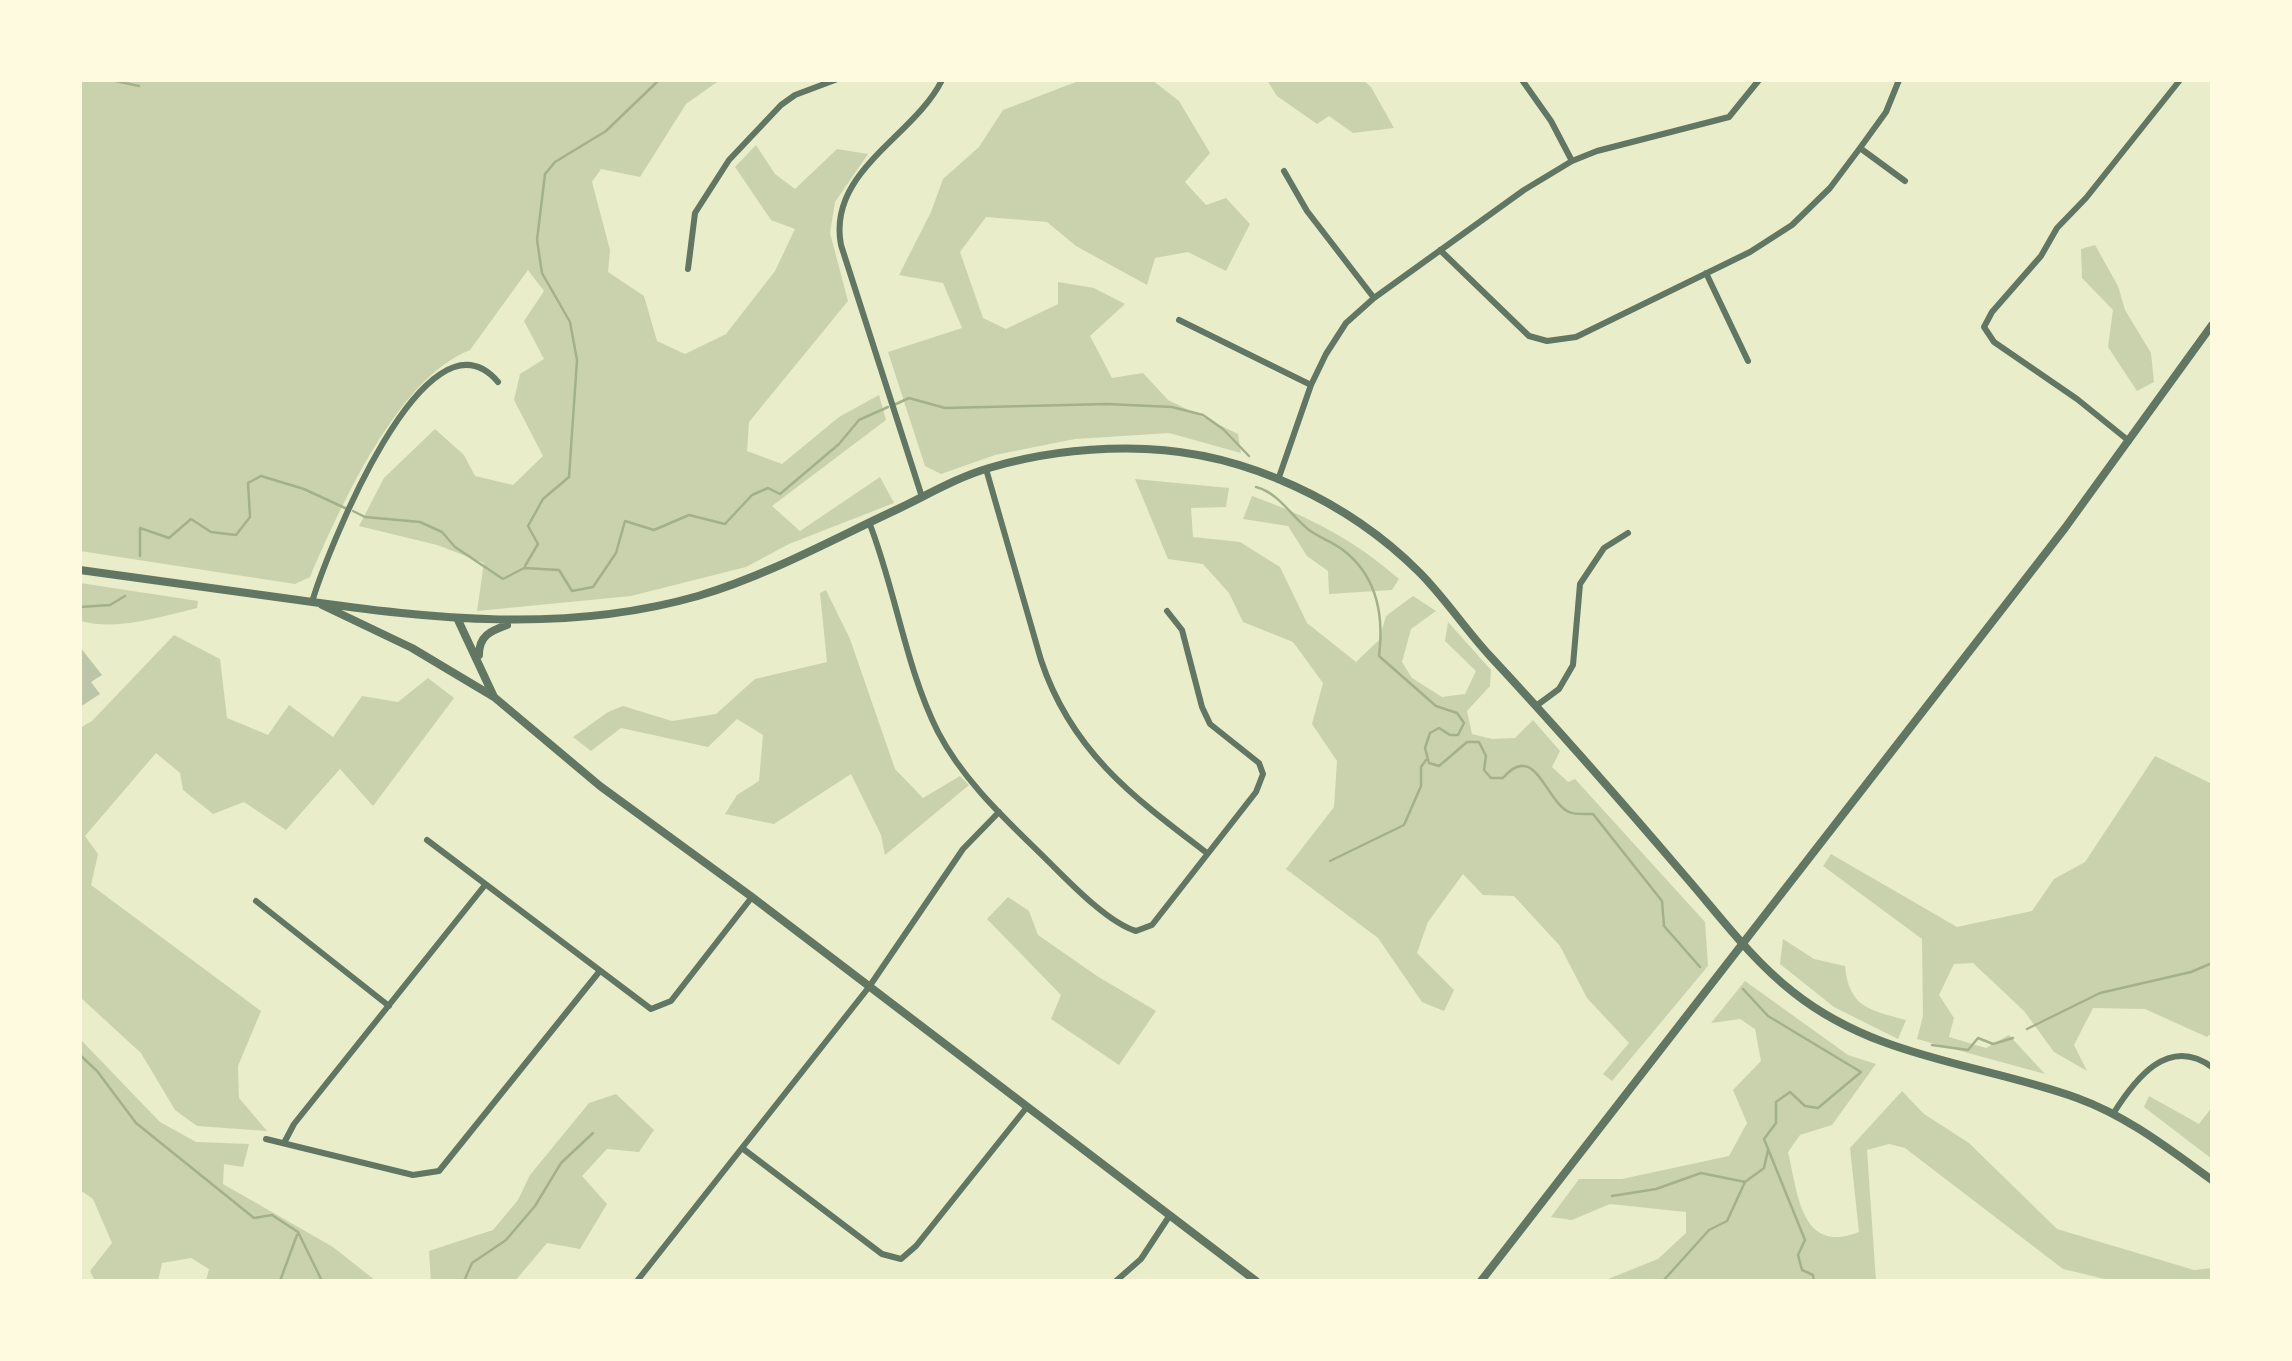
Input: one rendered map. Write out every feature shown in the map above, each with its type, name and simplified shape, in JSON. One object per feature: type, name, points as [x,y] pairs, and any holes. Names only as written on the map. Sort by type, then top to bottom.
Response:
[{"type":"street","points":[[688,269],[695,214],[729,160],[781,105],[835,80]]},
{"type":"street","points":[[922,497],[841,245],[839,220],[859,176],[942,80]]},
{"type":"street","points":[[1522,80],[1545,111],[1572,161]]},
{"type":"street","points":[[1278,480],[1311,385],[1338,334],[1374,298],[1524,190],[1572,161],[1729,117],[1758,80]]},
{"type":"street","points":[[1440,249],[1519,329],[1548,341],[1576,338],[1792,226],[1830,188],[1860,148],[1886,112],[1899,80]]},
{"type":"street","points":[[2129,440],[2078,399],[1994,342],[1984,331],[1985,321],[2180,80]]},
{"type":"street","points":[[1860,148],[1905,181]]},
{"type":"street","points":[[1284,171],[1307,211],[1374,298]]},
{"type":"street","points":[[1706,273],[1748,360]]},
{"type":"street","points":[[1179,320],[1311,385]]},
{"type":"street","points":[[1481,1281],[2129,440],[2212,325]]},
{"type":"street","points":[[315,603],[357,488],[398,421],[440,374],[454,366],[466,364],[487,369],[498,382]]},
{"type":"street","points":[[80,570],[458,620],[602,616],[696,597],[790,562],[986,469],[1080,450],[1153,449],[1232,464],[1278,480],[1360,523],[1413,566],[1743,944],[1811,1006],[1869,1038],[1929,1059],[2076,1097],[2164,1144],[2212,1180]]},
{"type":"street","points":[[986,469],[1050,688],[1107,772],[1147,808],[1207,852]]},
{"type":"street","points":[[869,522],[928,709],[950,752],[999,812],[1128,929],[1141,930],[1152,925],[1256,792],[1263,774],[1259,763],[1210,724],[1182,630],[1167,611]]},
{"type":"street","points":[[1536,706],[1559,689],[1573,665],[1580,584],[1604,548],[1628,533]]},
{"type":"street","points":[[315,603],[412,648],[494,697],[600,786],[1256,1281]]},
{"type":"street","points":[[458,620],[494,697]]},
{"type":"street","points":[[482,670],[482,638],[491,630],[517,621]]},
{"type":"street","points":[[637,1281],[869,987],[963,850],[999,812]]},
{"type":"street","points":[[427,840],[646,1008],[656,1009],[671,1001],[752,897]]},
{"type":"street","points":[[284,1143],[294,1124],[485,885]]},
{"type":"street","points":[[256,902],[389,1006]]},
{"type":"street","points":[[266,1140],[413,1176],[439,1171],[599,972]]},
{"type":"street","points":[[2113,1114],[2154,1062],[2163,1058],[2196,1058],[2212,1067]]},
{"type":"street","points":[[742,1148],[882,1254],[896,1260],[906,1257],[916,1246],[1027,1106]]},
{"type":"street","points":[[1116,1281],[1142,1259],[1170,1215]]},
{"type":"green space","points":[[80,80],[720,80],[686,104],[640,177],[601,169],[592,182],[610,250],[608,272],[644,296],[657,341],[685,354],[726,334],[775,271],[795,229],[771,220],[735,167],[756,145],[775,174],[795,189],[837,149],[868,154],[835,202],[830,233],[848,301],[749,422],[747,451],[782,464],[839,417],[879,395],[886,420],[772,506],[800,531],[880,477],[894,503],[789,544],[746,567],[631,596],[477,611],[484,563],[437,545],[359,526],[384,478],[435,429],[464,455],[475,476],[513,485],[543,456],[514,400],[520,374],[544,359],[524,321],[544,291],[528,270],[470,350],[443,365],[395,416],[337,516],[310,577],[295,584],[80,551]]},
{"type":"green space","points":[[1081,80],[1152,80],[1179,101],[1210,153],[1185,182],[1206,205],[1226,198],[1250,224],[1226,271],[1188,252],[1155,258],[1147,285],[1076,246],[1047,222],[986,217],[960,252],[983,318],[1006,329],[1058,304],[1058,282],[1094,288],[1125,304],[1090,336],[1112,378],[1143,373],[1168,400],[1238,434],[1241,453],[1169,433],[1075,439],[995,455],[941,474],[925,466],[888,352],[962,328],[943,283],[899,275],[943,179],[979,147],[1003,110]]},
{"type":"green space","points":[[1267,80],[1363,80],[1394,128],[1353,133],[1329,116],[1317,124],[1277,96]]},
{"type":"green space","points":[[2095,245],[2118,286],[2125,310],[2151,353],[2154,382],[2137,391],[2108,347],[2113,310],[2082,278],[2081,249]]},
{"type":"green space","points":[[1135,479],[1229,488],[1226,507],[1191,508],[1193,537],[1240,542],[1280,567],[1307,623],[1356,662],[1379,640],[1386,616],[1413,596],[1436,611],[1411,629],[1402,662],[1412,678],[1442,697],[1465,694],[1476,671],[1445,641],[1448,622],[1491,670],[1490,686],[1467,711],[1472,734],[1492,739],[1515,738],[1533,720],[1560,751],[1552,767],[1568,782],[1575,779],[1705,922],[1708,966],[1612,1081],[1603,1074],[1629,1043],[1587,998],[1560,946],[1514,896],[1483,895],[1463,874],[1428,922],[1417,953],[1454,990],[1444,1011],[1422,1002],[1378,938],[1286,869],[1334,807],[1337,761],[1312,724],[1323,683],[1293,642],[1243,622],[1229,593],[1203,564],[1168,559]]},
{"type":"green space","points":[[1252,496],[1330,530],[1399,579],[1392,590],[1329,594],[1328,571],[1307,556],[1288,526],[1243,519]]},
{"type":"green space","points":[[80,583],[198,601],[197,608],[124,624],[80,621]]},
{"type":"green space","points":[[826,590],[850,639],[895,769],[923,798],[960,776],[969,785],[885,855],[881,835],[851,774],[774,824],[725,814],[737,795],[759,781],[763,735],[737,719],[708,747],[621,728],[591,751],[573,737],[623,706],[672,721],[716,714],[755,679],[827,662],[820,593]]},
{"type":"green space","points":[[174,635],[220,659],[227,718],[268,735],[289,705],[333,737],[362,696],[398,702],[428,678],[454,698],[373,806],[340,769],[286,830],[244,802],[213,814],[183,790],[180,773],[156,753],[85,836],[98,854],[91,885],[261,1011],[238,1066],[239,1098],[267,1131],[197,1126],[175,1110],[141,1053],[80,997],[80,728],[92,721]]},
{"type":"green space","points":[[2155,756],[2212,784],[2212,1032],[2207,1037],[2145,1009],[2093,1008],[2074,1045],[2087,1071],[2054,1052],[2024,1011],[1973,963],[1954,964],[1939,995],[1954,1018],[1949,1037],[1986,1048],[2009,1035],[2045,1074],[1917,1039],[1923,1016],[1922,939],[1823,866],[1831,854],[1957,927],[2032,911],[2054,879],[2085,862]]},
{"type":"green space","points":[[1008,897],[1029,911],[1038,935],[1156,1011],[1119,1065],[1051,1019],[1061,995],[987,919]]},
{"type":"green space","points":[[1783,939],[1814,959],[1845,966],[1857,999],[1872,1010],[1906,1020],[1898,1039],[1834,1007],[1780,964]]},
{"type":"green space","points":[[1745,981],[1848,1055],[1876,1064],[1832,1125],[1800,1135],[1788,1152],[1800,1202],[1814,1228],[1825,1235],[1840,1237],[1859,1232],[1850,1148],[1902,1091],[1924,1114],[1969,1143],[2057,1229],[2194,1270],[2212,1268],[2212,1281],[2113,1281],[2063,1269],[1905,1148],[1889,1144],[1867,1150],[1876,1281],[1603,1281],[1658,1259],[1686,1233],[1686,1212],[1610,1204],[1572,1220],[1551,1217],[1579,1179],[1622,1179],[1729,1156],[1747,1123],[1733,1090],[1761,1061],[1755,1029],[1740,1019],[1711,1023]]},
{"type":"green space","points":[[80,1039],[160,1122],[196,1142],[249,1144],[243,1167],[224,1164],[223,1184],[333,1247],[376,1281],[206,1281],[209,1269],[191,1258],[162,1263],[158,1281],[95,1281],[90,1271],[112,1243],[93,1199],[80,1190]]},
{"type":"green space","points":[[616,1094],[654,1130],[639,1152],[607,1149],[582,1176],[607,1204],[580,1249],[547,1243],[515,1281],[431,1281],[429,1251],[493,1230],[518,1200],[530,1175],[589,1103]]},
{"type":"green space","points":[[2149,1096],[2199,1124],[2212,1107],[2212,1159],[2144,1107]]},
{"type":"building","points":[[80,647],[102,675],[91,682],[100,694],[80,707]]},
{"type":"waterway","points":[[111,80],[139,86]]},
{"type":"waterway","points":[[525,566],[538,544],[528,526],[543,499],[569,477],[577,360],[570,322],[542,273],[537,240],[545,174],[555,162],[606,131],[659,80]]},
{"type":"waterway","points":[[896,404],[909,398],[945,408],[1107,404],[1172,407],[1203,415],[1249,456]]},
{"type":"waterway","points":[[353,511],[365,517],[420,522],[442,532],[455,547],[503,579],[524,568],[559,570],[572,591],[593,587],[616,553],[625,521],[654,530],[689,515],[725,524],[752,495],[768,488],[780,494],[839,444],[859,420],[888,407]]},
{"type":"waterway","points":[[140,556],[140,528],[169,538],[191,519],[211,532],[236,535],[250,517],[248,483],[261,476],[304,489],[345,508]]},
{"type":"waterway","points":[[1256,487],[1271,494],[1309,530],[1355,560],[1376,598],[1379,656],[1436,706],[1457,713],[1464,723],[1458,735],[1439,728],[1430,733],[1425,748],[1429,763],[1439,766],[1467,742],[1479,742],[1486,756],[1484,770],[1491,778],[1503,778],[1514,768],[1524,766],[1532,769],[1569,812],[1593,814],[1662,901],[1664,926],[1700,967]]},
{"type":"waterway","points":[[80,607],[110,605],[125,596]]},
{"type":"waterway","points":[[1330,861],[1404,825],[1421,786],[1421,767],[1426,760]]},
{"type":"waterway","points":[[2027,1029],[2100,993],[2191,972],[2212,963]]},
{"type":"waterway","points":[[1743,989],[1768,1016],[1861,1072],[1818,1108],[1805,1106],[1790,1092],[1776,1102],[1776,1123],[1764,1139],[1805,1240],[1798,1255],[1802,1270],[1813,1275],[1814,1281]]},
{"type":"waterway","points":[[1932,1045],[1968,1050],[1978,1038],[1993,1044],[2013,1038]]},
{"type":"waterway","points":[[80,1055],[136,1123],[254,1218],[272,1215],[298,1232],[322,1281]]},
{"type":"waterway","points":[[464,1281],[472,1263],[506,1240],[535,1206],[561,1163],[593,1133]]},
{"type":"waterway","points":[[1612,1196],[1656,1189],[1701,1173],[1745,1182],[1764,1168],[1768,1150]]},
{"type":"waterway","points":[[1663,1281],[1709,1230],[1727,1221],[1745,1182]]},
{"type":"waterway","points":[[280,1281],[297,1235]]}]
